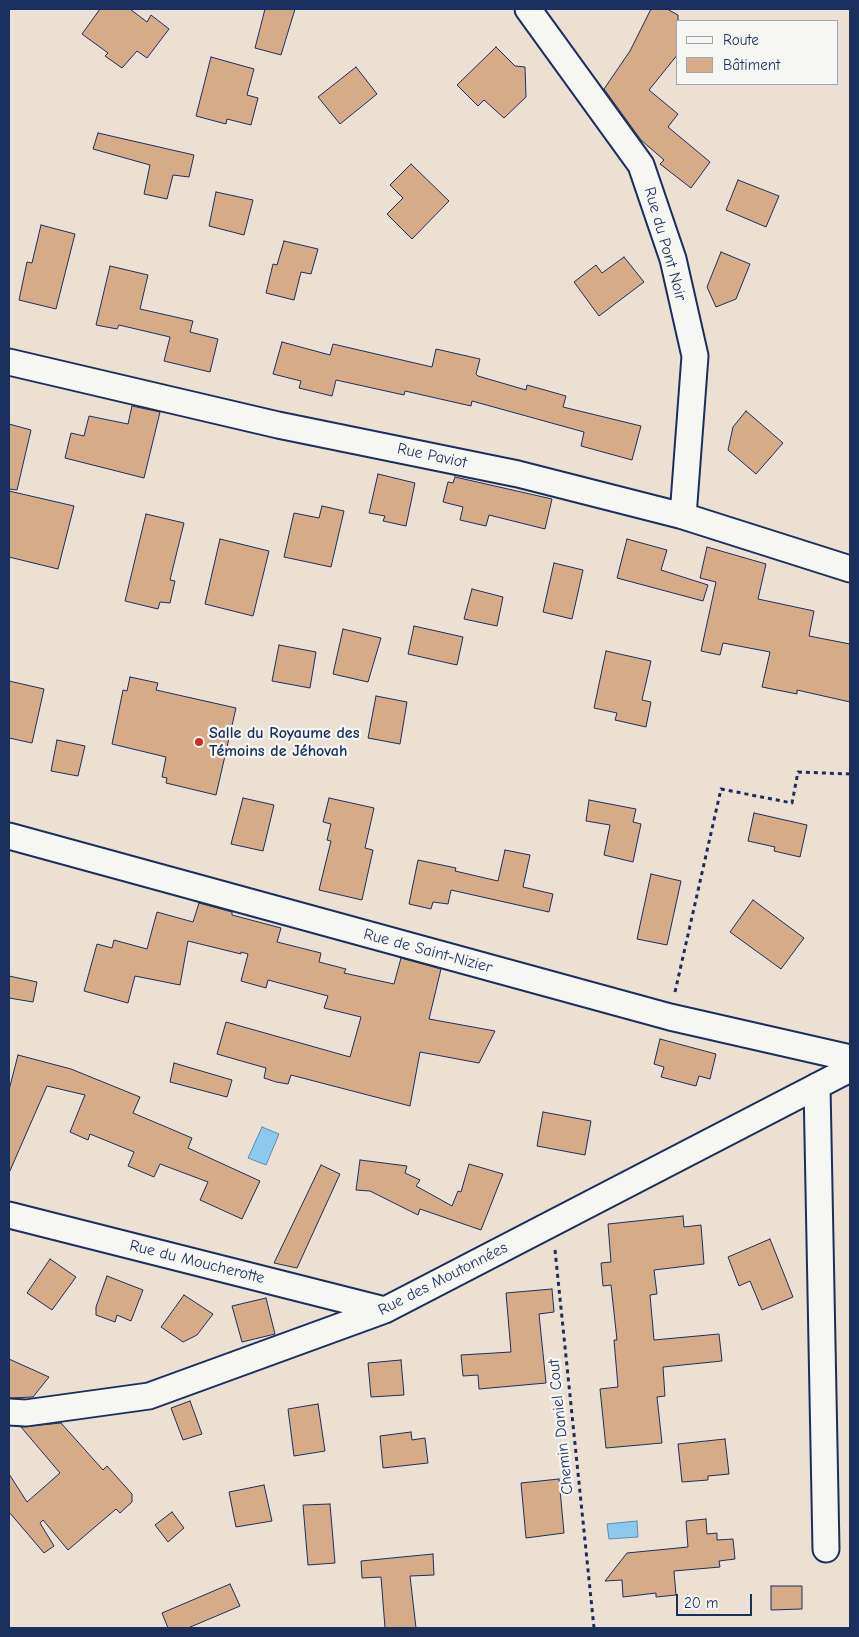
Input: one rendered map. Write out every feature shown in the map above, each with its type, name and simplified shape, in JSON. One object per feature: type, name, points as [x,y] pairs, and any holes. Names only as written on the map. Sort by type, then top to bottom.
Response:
[{"type":"street","name":"Rue du Pont Noir","points":[[528,9],[641,165],[673,259],[694,356],[684,516]]},
{"type":"street","name":"Rue Paviot","points":[[9,362],[278,425],[518,474],[684,516],[850,569]]},
{"type":"street","name":"Rue de Saint-Nizier","points":[[9,836],[670,1017],[850,1058]]},
{"type":"street","name":"Rue des Moutonnées","points":[[9,1412],[26,1413],[148,1396],[385,1310],[850,1069]]},
{"type":"street","points":[[817,1086],[826,1549]]},
{"type":"street","name":"Rue du Moucherotte","points":[[9,1215],[385,1310]]},
{"type":"path","points":[[670,1017],[721,788],[792,803],[798,772],[850,774]]},
{"type":"path","name":"Chemin Daniel Cout","points":[[552,1224],[594,1628]]},
{"type":"water","points":[[262,1127],[279,1134],[266,1165],[248,1158]]},
{"type":"water","points":[[637,1521],[638,1537],[609,1539],[607,1524]]},
{"type":"building","points":[[100,9],[130,9],[147,22],[151,15],[169,29],[147,58],[137,51],[122,68],[105,56],[108,53],[82,34]]},
{"type":"building","points":[[265,9],[295,9],[281,55],[255,48]]},
{"type":"building","points":[[651,9],[667,9],[678,15],[678,20],[676,20],[676,56],[649,90],[678,114],[668,127],[710,162],[691,188],[660,164],[664,160],[641,140],[604,89],[630,51]]},
{"type":"building","points":[[496,47],[515,66],[525,67],[526,97],[504,118],[484,100],[478,106],[457,85]]},
{"type":"building","points":[[211,57],[254,69],[247,95],[258,98],[251,125],[227,119],[226,124],[196,116]]},
{"type":"building","points":[[356,67],[377,94],[340,124],[318,97]]},
{"type":"building","points":[[98,133],[194,155],[189,177],[173,175],[167,199],[144,194],[150,165],[93,149]]},
{"type":"building","points":[[411,164],[449,201],[412,239],[387,214],[403,198],[390,185]]},
{"type":"building","points":[[738,180],[779,196],[766,227],[726,210]]},
{"type":"building","points":[[216,192],[253,200],[244,235],[209,226]]},
{"type":"building","points":[[41,225],[75,234],[56,309],[19,300],[27,262],[32,263]]},
{"type":"building","points":[[284,241],[318,249],[311,274],[301,272],[294,300],[266,293],[273,264],[277,265]]},
{"type":"building","points":[[721,252],[750,264],[736,299],[716,307],[707,287]]},
{"type":"building","points":[[624,257],[644,282],[599,316],[574,282],[596,265],[602,273]]},
{"type":"building","points":[[110,266],[148,275],[140,309],[193,321],[190,332],[218,339],[210,372],[164,361],[170,337],[119,325],[117,329],[96,325]]},
{"type":"building","points":[[282,342],[330,355],[333,344],[432,367],[436,349],[480,359],[476,374],[478,376],[526,390],[527,385],[566,396],[563,407],[641,426],[632,460],[581,446],[584,432],[472,401],[471,406],[405,391],[404,395],[336,380],[332,396],[299,388],[301,381],[273,374]]},
{"type":"building","points":[[132,406],[160,412],[144,478],[65,458],[71,433],[84,436],[89,416],[128,424]]},
{"type":"building","points":[[746,411],[783,443],[756,474],[728,450],[733,427]]},
{"type":"building","points":[[9,424],[31,430],[17,490],[9,489]]},
{"type":"building","points":[[378,474],[415,483],[406,526],[383,521],[385,516],[369,513]]},
{"type":"building","points":[[455,477],[552,499],[545,529],[489,515],[486,526],[460,520],[463,507],[443,502],[448,482],[453,483]]},
{"type":"building","points":[[9,491],[74,506],[58,569],[9,557]]},
{"type":"building","points":[[322,506],[344,511],[331,567],[284,557],[294,513],[319,518]]},
{"type":"building","points":[[146,514],[184,523],[170,580],[175,581],[170,603],[160,602],[158,609],[125,601]]},
{"type":"building","points":[[220,539],[269,551],[253,616],[205,604]]},
{"type":"building","points":[[627,539],[667,550],[661,570],[708,585],[703,601],[617,578]]},
{"type":"building","points":[[707,547],[766,564],[758,599],[814,611],[809,636],[850,644],[850,702],[797,690],[797,694],[762,687],[770,652],[723,643],[720,655],[701,651],[716,582],[700,578]]},
{"type":"building","points":[[554,563],[583,570],[572,619],[543,612]]},
{"type":"building","points":[[472,589],[503,597],[497,626],[464,619]]},
{"type":"building","points":[[414,626],[463,637],[457,665],[408,654]]},
{"type":"building","points":[[343,629],[381,638],[368,682],[333,674]]},
{"type":"building","points":[[279,645],[316,652],[310,688],[272,681]]},
{"type":"building","points":[[606,651],[651,661],[642,700],[651,702],[646,727],[615,720],[617,713],[594,708]]},
{"type":"building","points":[[130,677],[158,683],[156,690],[236,708],[216,795],[166,783],[167,778],[162,777],[166,757],[112,744],[123,690],[127,691]]},
{"type":"building","points":[[9,681],[44,689],[32,743],[9,738]]},
{"type":"building","points":[[376,696],[407,702],[400,744],[368,738]]},
{"type":"building","points":[[57,740],[85,746],[78,776],[51,771]]},
{"type":"building","points":[[243,798],[274,805],[263,851],[231,844]]},
{"type":"building","points":[[329,798],[374,808],[365,848],[373,850],[362,900],[319,890],[331,841],[327,840],[331,824],[323,822]]},
{"type":"building","points":[[589,800],[636,809],[633,822],[641,824],[633,862],[604,855],[610,825],[586,821]]},
{"type":"building","points":[[754,813],[807,825],[800,857],[774,851],[775,847],[748,841]]},
{"type":"building","points":[[505,850],[530,855],[523,887],[553,894],[549,912],[451,890],[448,904],[433,902],[431,909],[409,904],[418,860],[456,868],[455,871],[498,881]]},
{"type":"building","points":[[651,874],[681,881],[667,945],[637,939]]},
{"type":"building","points":[[753,900],[804,938],[781,969],[730,932]]},
{"type":"building","points":[[199,903],[232,912],[232,915],[281,928],[277,942],[321,953],[319,962],[346,969],[344,973],[394,984],[401,958],[441,969],[429,1019],[495,1031],[479,1063],[420,1052],[410,1106],[291,1075],[288,1084],[264,1078],[266,1068],[217,1054],[226,1022],[350,1057],[361,1017],[324,1008],[328,996],[268,980],[266,988],[241,981],[248,954],[188,941],[180,985],[135,976],[128,1003],[84,991],[97,944],[112,948],[114,940],[147,949],[157,912],[193,922]]},
{"type":"building","points":[[9,976],[37,982],[33,1002],[9,998]]},
{"type":"building","points":[[660,1039],[716,1054],[710,1079],[699,1076],[696,1086],[661,1077],[664,1067],[654,1064]]},
{"type":"building","points":[[18,1055],[71,1069],[140,1097],[133,1113],[192,1138],[188,1148],[260,1181],[242,1219],[200,1200],[208,1182],[160,1164],[154,1177],[128,1166],[134,1152],[90,1134],[88,1140],[70,1132],[85,1095],[47,1086],[9,1173],[9,1090]]},
{"type":"building","points":[[174,1063],[232,1080],[227,1097],[170,1082]]},
{"type":"building","points":[[543,1112],[591,1121],[585,1155],[537,1146]]},
{"type":"building","points":[[360,1160],[407,1166],[405,1173],[420,1180],[416,1186],[452,1206],[458,1191],[461,1192],[469,1164],[503,1174],[481,1230],[420,1209],[418,1215],[370,1191],[356,1190]]},
{"type":"building","points":[[321,1165],[340,1174],[297,1268],[274,1263]]},
{"type":"building","points":[[683,1216],[684,1227],[701,1225],[704,1264],[654,1270],[657,1294],[650,1295],[654,1340],[719,1334],[722,1361],[663,1367],[665,1396],[657,1397],[662,1443],[606,1448],[600,1389],[618,1387],[614,1340],[617,1340],[611,1285],[603,1286],[601,1263],[611,1262],[608,1224]]},
{"type":"building","points":[[770,1239],[793,1297],[762,1310],[750,1281],[739,1286],[728,1257]]},
{"type":"building","points":[[50,1259],[76,1277],[52,1310],[27,1293]]},
{"type":"building","points":[[107,1276],[143,1290],[131,1321],[117,1315],[115,1322],[96,1315],[96,1307]]},
{"type":"building","points":[[552,1289],[554,1312],[539,1314],[546,1383],[479,1389],[478,1375],[463,1376],[461,1355],[511,1352],[506,1293]]},
{"type":"building","points":[[184,1295],[213,1314],[197,1335],[183,1342],[161,1327]]},
{"type":"building","points":[[266,1298],[275,1334],[242,1342],[232,1306]]},
{"type":"building","points":[[9,1359],[49,1377],[33,1397],[9,1398]]},
{"type":"building","points":[[401,1360],[404,1395],[371,1397],[368,1363]]},
{"type":"building","points":[[190,1401],[202,1434],[183,1440],[171,1408]]},
{"type":"building","points":[[318,1404],[325,1451],[294,1456],[288,1409]]},
{"type":"building","points":[[61,1423],[103,1470],[107,1466],[132,1494],[132,1502],[120,1513],[116,1509],[68,1550],[43,1520],[40,1523],[54,1546],[44,1553],[9,1512],[9,1474],[27,1502],[60,1473],[21,1427]]},
{"type":"building","points":[[411,1432],[412,1440],[425,1438],[428,1463],[383,1468],[380,1436]]},
{"type":"building","points":[[725,1439],[729,1474],[708,1476],[708,1480],[682,1482],[678,1444]]},
{"type":"building","points":[[559,1479],[564,1533],[526,1538],[521,1483]]},
{"type":"building","points":[[264,1485],[272,1521],[236,1527],[229,1492]]},
{"type":"building","points":[[330,1504],[335,1563],[308,1565],[303,1505]]},
{"type":"building","points":[[172,1512],[184,1528],[168,1542],[155,1525]]},
{"type":"building","points":[[706,1519],[707,1534],[717,1533],[717,1540],[733,1539],[735,1559],[719,1561],[720,1567],[674,1571],[676,1595],[656,1597],[656,1593],[623,1597],[622,1580],[605,1581],[627,1553],[688,1547],[686,1521]]},
{"type":"building","points":[[433,1554],[434,1575],[410,1576],[416,1628],[385,1628],[381,1577],[362,1578],[361,1561]]},
{"type":"building","points":[[230,1584],[240,1606],[188,1628],[168,1628],[162,1613]]},
{"type":"building","points":[[771,1586],[802,1586],[802,1609],[771,1610]]},
{"type":"place","name":"Salle du Royaume des Témoins de Jéhovah","points":[[199,742]]}]
